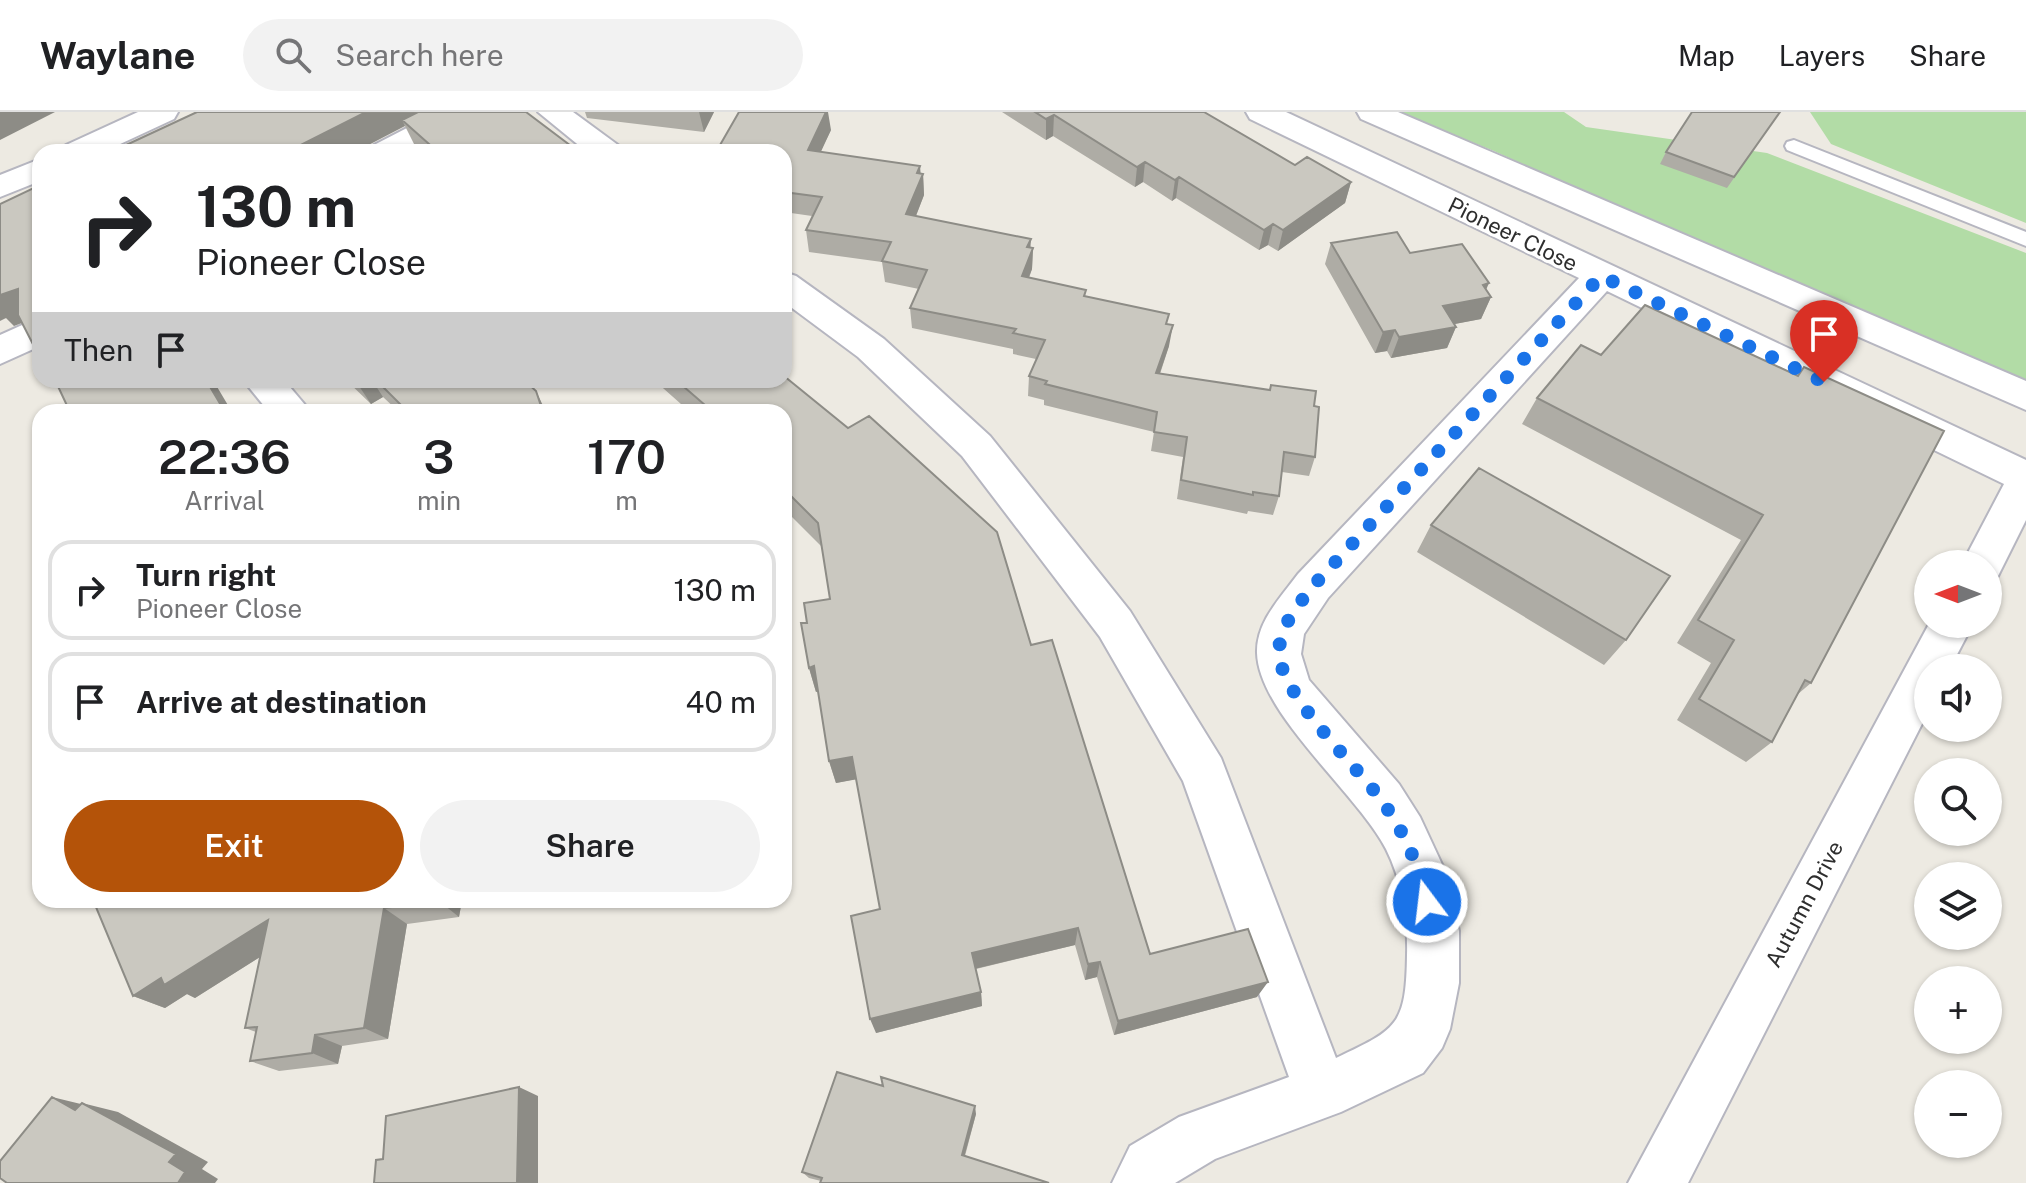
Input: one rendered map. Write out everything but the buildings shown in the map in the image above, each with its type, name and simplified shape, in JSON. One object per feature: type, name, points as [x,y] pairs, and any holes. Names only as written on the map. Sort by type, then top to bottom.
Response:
[{"type":"street","points":[[94,144],[163,112]]},
{"type":"street","points":[[400,144],[462,112]]},
{"type":"street","points":[[553,112],[596,144]]},
{"type":"street","name":"Pioneer Close","points":[[1261,112],[2026,479]]},
{"type":"street","points":[[1372,112],[2026,396]]},
{"type":"street","points":[[0,187],[32,173]]},
{"type":"street","points":[[1141,1183],[1150,1166],[1199,1137],[1322,1093],[1404,1054],[1423,1029],[1433,983],[1433,931],[1421,873],[1403,833],[1382,800],[1290,690],[1279,654],[1283,629],[1313,586],[1601,276]]},
{"type":"street","points":[[792,290],[871,348],[976,446],[1115,624],[1204,773],[1322,1093]]},
{"type":"street","points":[[0,351],[32,334]]},
{"type":"street","points":[[270,388],[284,404]]},
{"type":"street","points":[[1990,550],[2026,479]]},
{"type":"street","name":"Autumn Drive","points":[[1657,1183],[1944,638]]},
{"type":"lane","points":[[1794,146],[2026,239]]},
{"type":"green space","points":[[1397,112],[1564,112],[1586,127],[1767,153],[2026,253],[2026,395],[1494,151]]},
{"type":"green space","points":[[1810,112],[2026,112],[2026,223],[1831,144]]},
{"type":"route","points":[[1427,902],[1421,873],[1403,833],[1382,800],[1290,690],[1279,654],[1283,629],[1313,586],[1601,276],[1824,382]]}]
